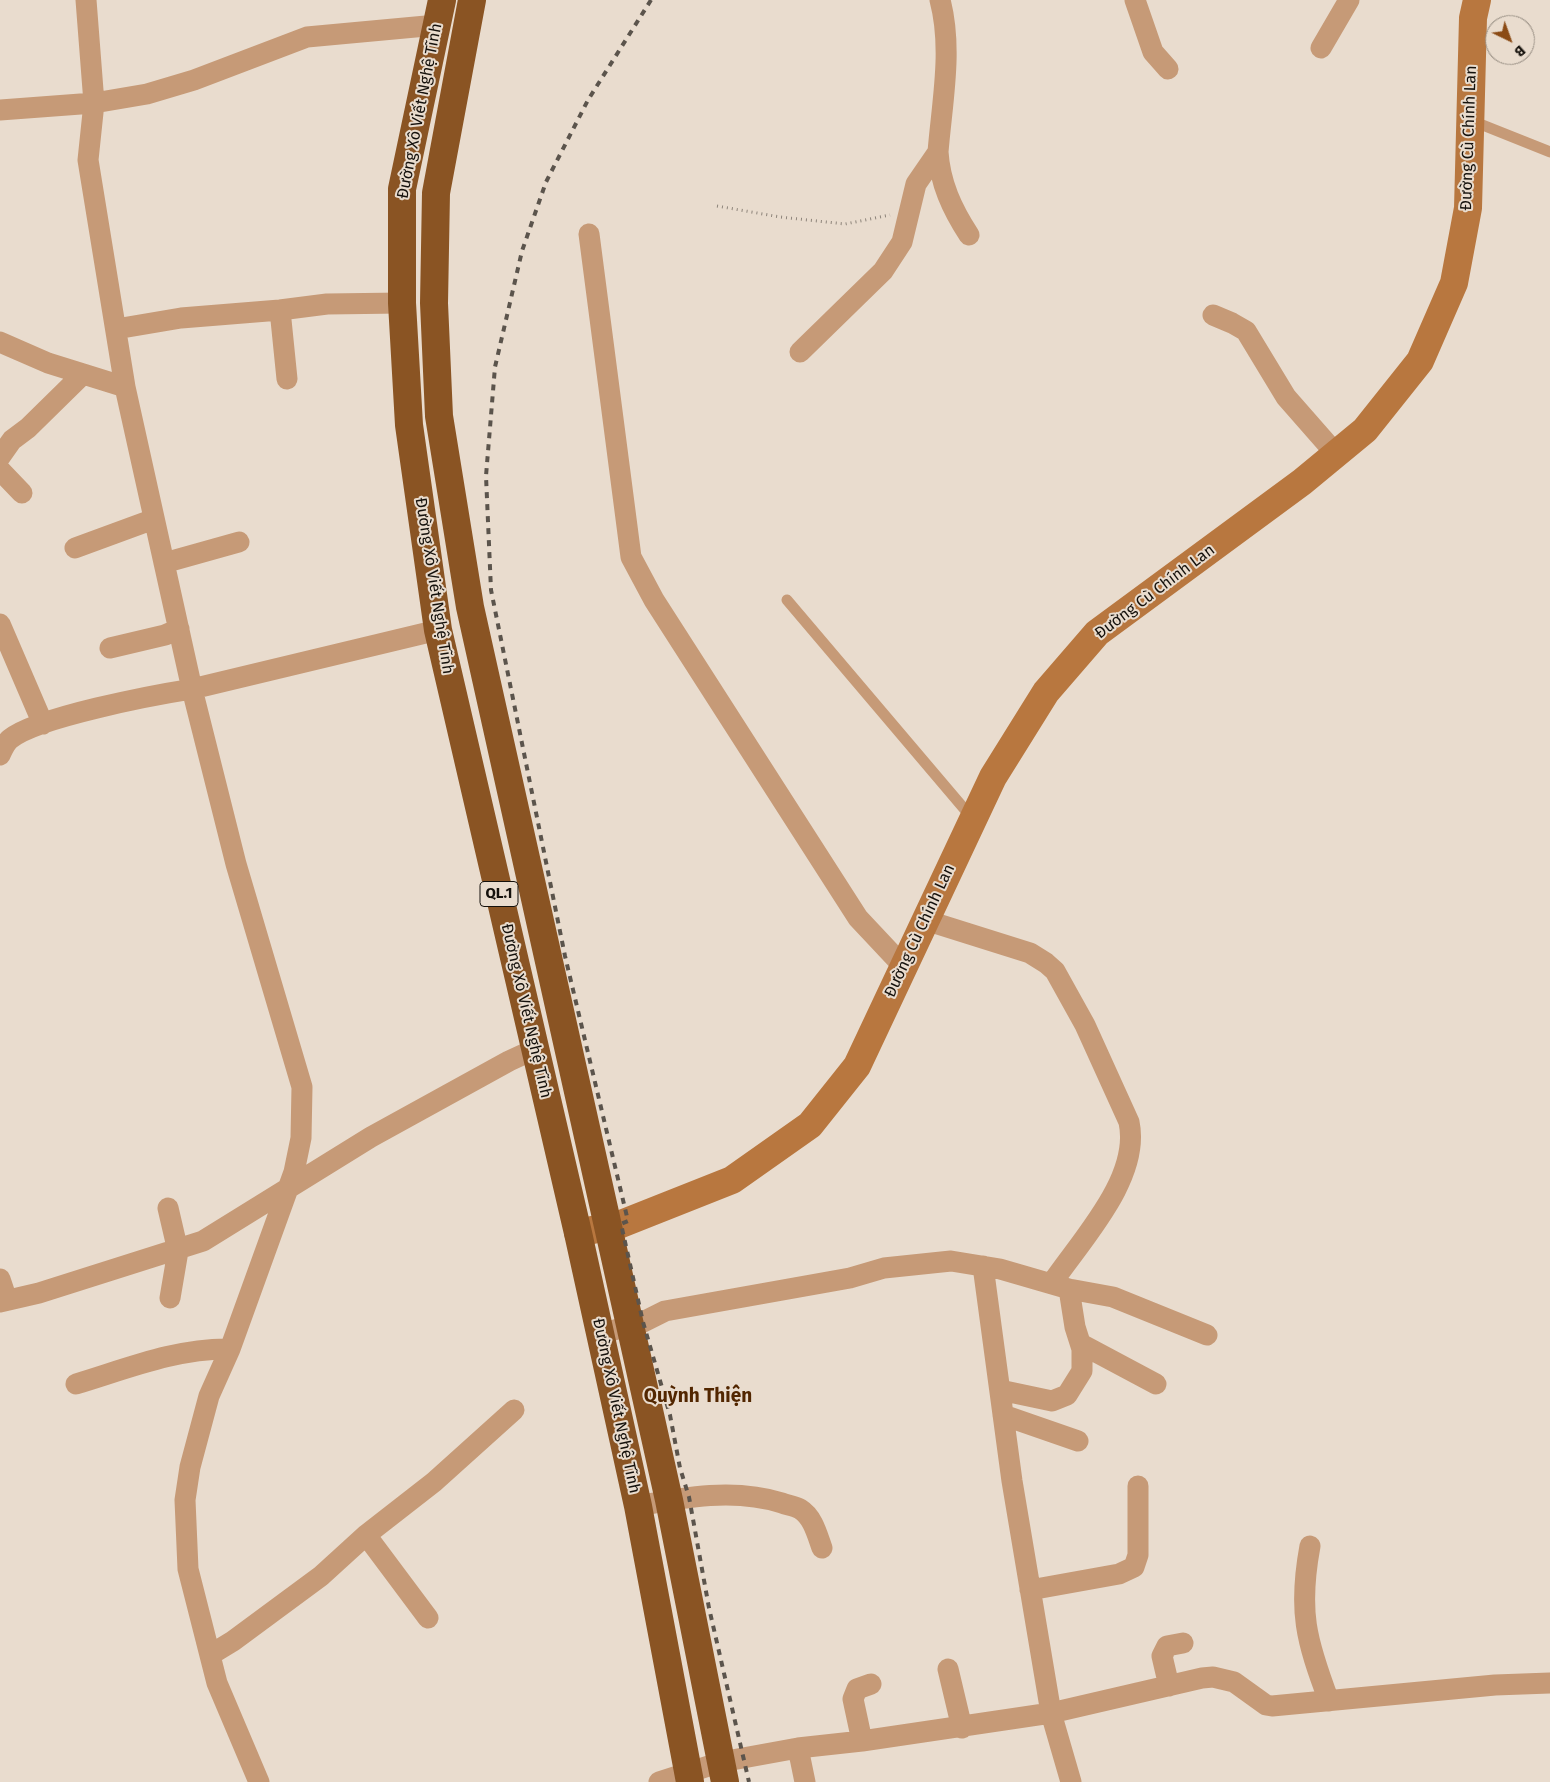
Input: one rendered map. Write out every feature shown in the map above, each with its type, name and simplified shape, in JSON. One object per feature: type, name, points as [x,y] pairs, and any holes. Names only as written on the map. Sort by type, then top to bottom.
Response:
[{"type":"highway","name":"Đường Xô Viết Nghệ Tĩnh","points":[[472,0],[436,193],[434,302],[439,416],[470,607],[668,1500],[723,1772]]},
{"type":"highway","name":"Đường Xô Viết Nghệ Tĩnh","points":[[439,13],[402,189],[402,303],[409,425],[438,630],[578,1233],[638,1506],[689,1777]]},
{"type":"street","points":[[86,0],[94,103],[88,160],[125,387],[192,689],[236,864],[302,1087],[301,1138],[294,1172],[230,1349],[209,1396],[190,1467],[186,1500],[188,1569],[217,1683],[259,1782]]},
{"type":"street","points":[[940,0],[946,21],[947,42],[938,152],[939,167],[953,211],[970,235]]},
{"type":"street","points":[[1135,0],[1153,52],[1168,69]]},
{"type":"street","points":[[1321,48],[1349,0]]},
{"type":"street","name":"Đường Cù Chính Lan","points":[[578,1233],[607,1228],[732,1180],[810,1126],[857,1066],[993,777],[1046,692],[1097,634],[1302,482],[1365,430],[1420,361],[1454,283],[1468,208],[1472,18],[1477,0]]},
{"type":"street","points":[[0,110],[94,103],[173,88],[307,37],[439,13]]},
{"type":"street","points":[[800,352],[883,271],[902,242],[916,184],[938,152]]},
{"type":"street","points":[[589,234],[631,557],[654,600],[858,918],[904,966]]},
{"type":"street","points":[[116,329],[181,318],[327,304],[402,303]]},
{"type":"street","points":[[280,310],[287,378]]},
{"type":"street","points":[[1213,315],[1232,322],[1246,331],[1286,397],[1336,454]]},
{"type":"street","points":[[0,342],[48,363],[125,387]]},
{"type":"street","points":[[0,457],[12,440],[28,428],[83,374]]},
{"type":"street","points":[[0,470],[22,493]]},
{"type":"street","points":[[75,548],[154,519]]},
{"type":"street","points":[[164,563],[239,542]]},
{"type":"street","points":[[0,624],[43,724]]},
{"type":"street","points":[[110,648],[165,635],[179,629]]},
{"type":"street","points":[[0,755],[11,739],[43,724],[152,696],[192,689],[438,630]]},
{"type":"street","points":[[926,920],[1030,953],[1055,971],[1085,1024],[1129,1122],[1132,1135],[1131,1145],[1121,1177],[1060,1286],[1081,1344],[1082,1371],[1067,1395],[1062,1398],[1040,1400],[1000,1390]]},
{"type":"street","points":[[0,1279],[4,1301],[39,1293],[203,1241],[371,1137],[509,1061],[535,1049]]},
{"type":"street","points":[[168,1208],[178,1250],[170,1298]]},
{"type":"street","points":[[600,1334],[630,1327],[665,1310],[841,1280],[884,1268],[952,1261],[983,1266],[1125,1301],[1207,1335]]},
{"type":"street","points":[[983,1266],[1003,1415],[1030,1590],[1051,1713],[1071,1782]]},
{"type":"street","points":[[1081,1344],[1156,1384]]},
{"type":"street","points":[[76,1384],[166,1356],[206,1348],[230,1349]]},
{"type":"street","points":[[210,1655],[296,1596],[366,1535],[434,1482],[514,1410]]},
{"type":"street","points":[[1003,1415],[1078,1441]]},
{"type":"street","points":[[1030,1590],[1119,1574],[1134,1567],[1138,1555],[1138,1486]]},
{"type":"street","points":[[638,1506],[689,1497],[734,1495],[781,1503],[799,1508],[805,1514],[812,1522],[822,1548]]},
{"type":"street","points":[[366,1535],[428,1618]]},
{"type":"street","points":[[1310,1546],[1304,1580],[1304,1612],[1316,1667],[1329,1700]]},
{"type":"street","points":[[1168,1686],[1162,1656],[1168,1646],[1183,1643]]},
{"type":"street","points":[[948,1669],[962,1728]]},
{"type":"street","points":[[659,1782],[723,1772],[798,1748],[962,1728],[1051,1713],[1213,1677],[1234,1682],[1266,1705],[1495,1685],[1550,1683]]},
{"type":"street","points":[[862,1741],[853,1699],[857,1689],[871,1684]]},
{"type":"street","points":[[798,1748],[806,1782]]},
{"type":"lane","points":[[1470,120],[1550,152]]},
{"type":"lane","points":[[787,600],[973,819]]},
{"type":"path","points":[[717,206],[780,217],[845,224],[910,212]]},
{"type":"railway","points":[[651,0],[588,100],[546,182],[522,251],[495,367],[486,476],[491,590],[565,956],[628,1221],[621,1224],[643,1322],[670,1415],[680,1468],[689,1497],[709,1608],[749,1782]]},
{"type":"district","name":"Quỳnh Thiện","points":[[698,1397]]}]
